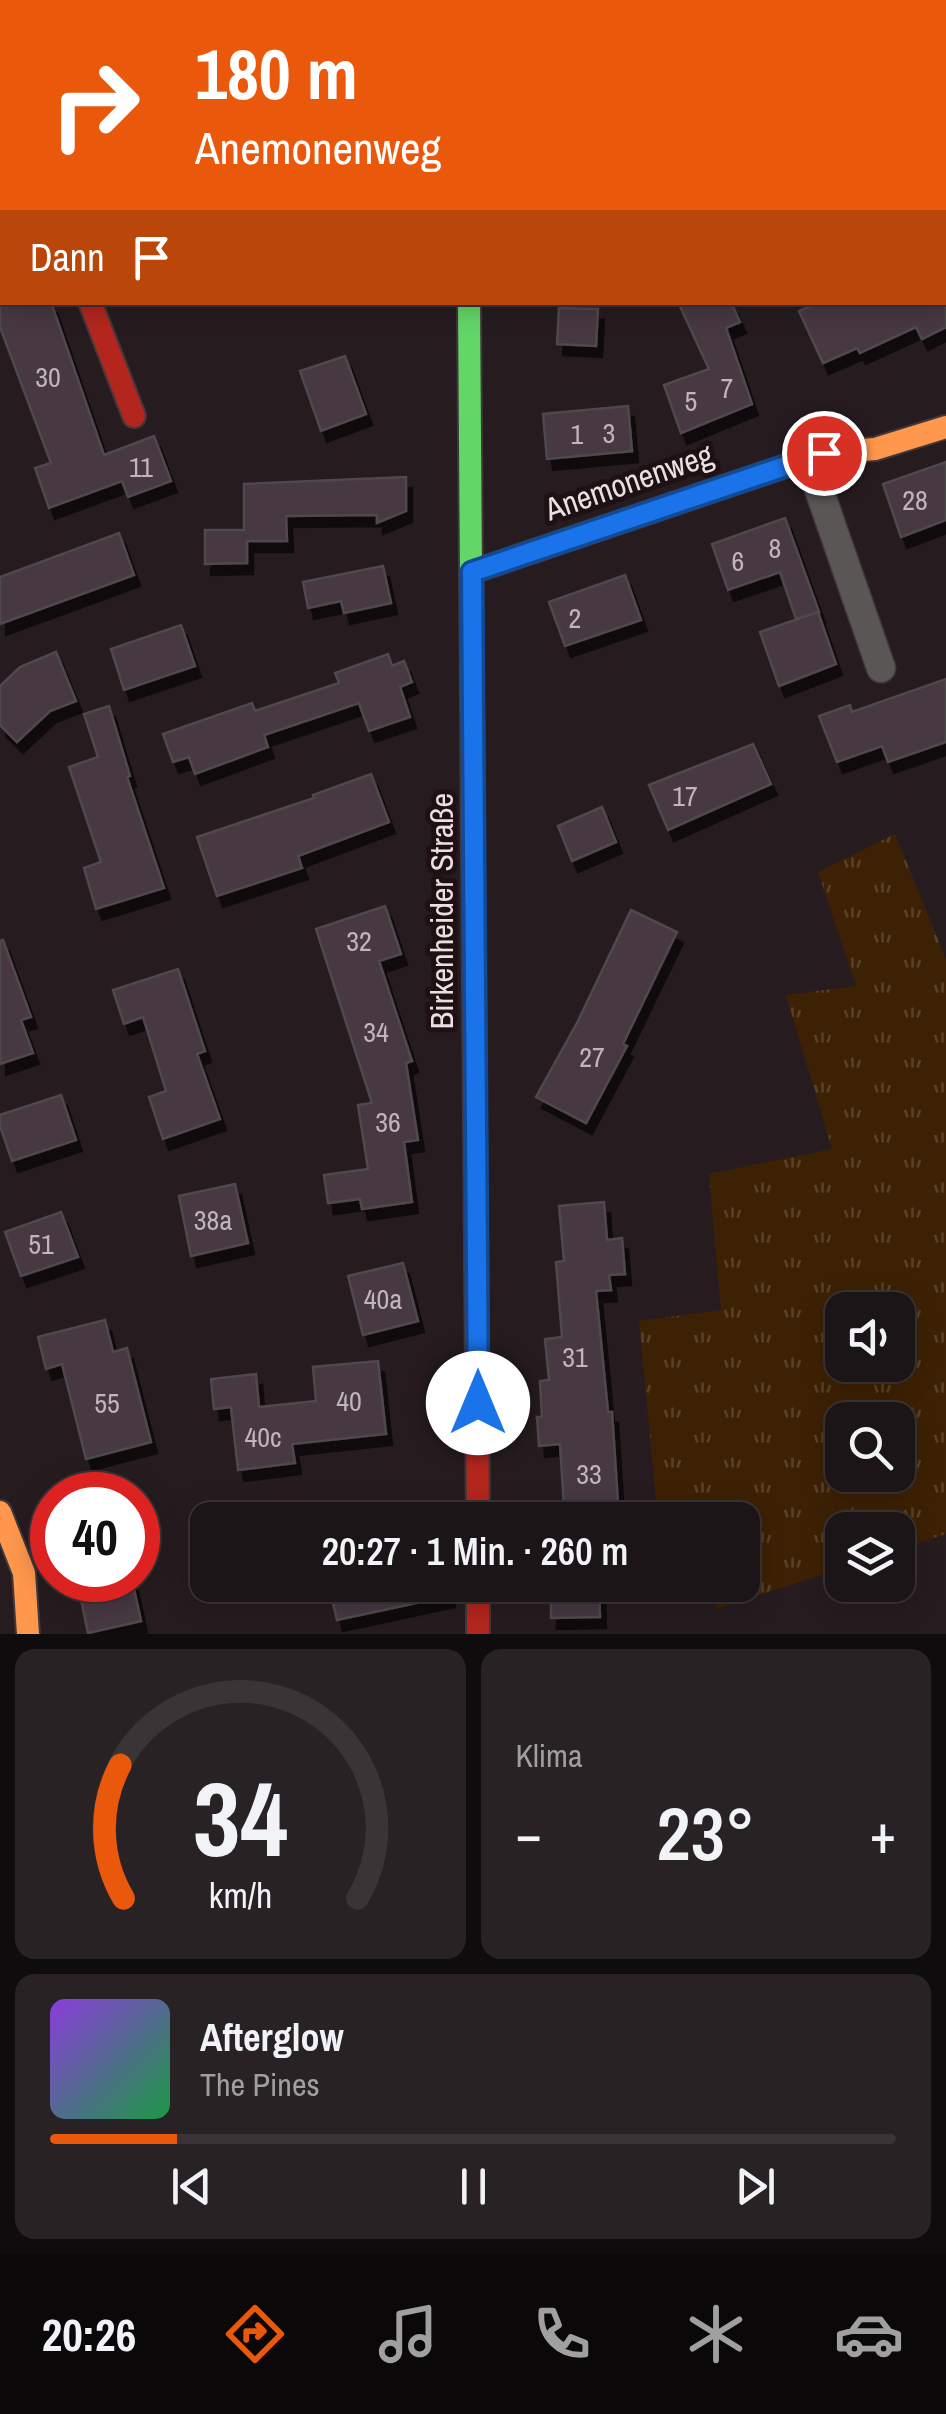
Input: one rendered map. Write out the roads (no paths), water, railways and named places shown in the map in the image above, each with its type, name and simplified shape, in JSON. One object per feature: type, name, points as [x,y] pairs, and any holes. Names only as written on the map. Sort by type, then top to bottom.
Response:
[{"type":"street","points":[[91,305],[134,416]]},
{"type":"street","name":"Birkenheider Straße","points":[[469,305],[478,1502]]},
{"type":"street","name":"Anemonenweg","points":[[472,572],[824,453],[875,449],[946,426]]},
{"type":"street","points":[[808,458],[881,668]]},
{"type":"street","points":[[0,1512],[24,1573],[28,1634]]},
{"type":"street","points":[[478,1602],[478,1634]]}]
